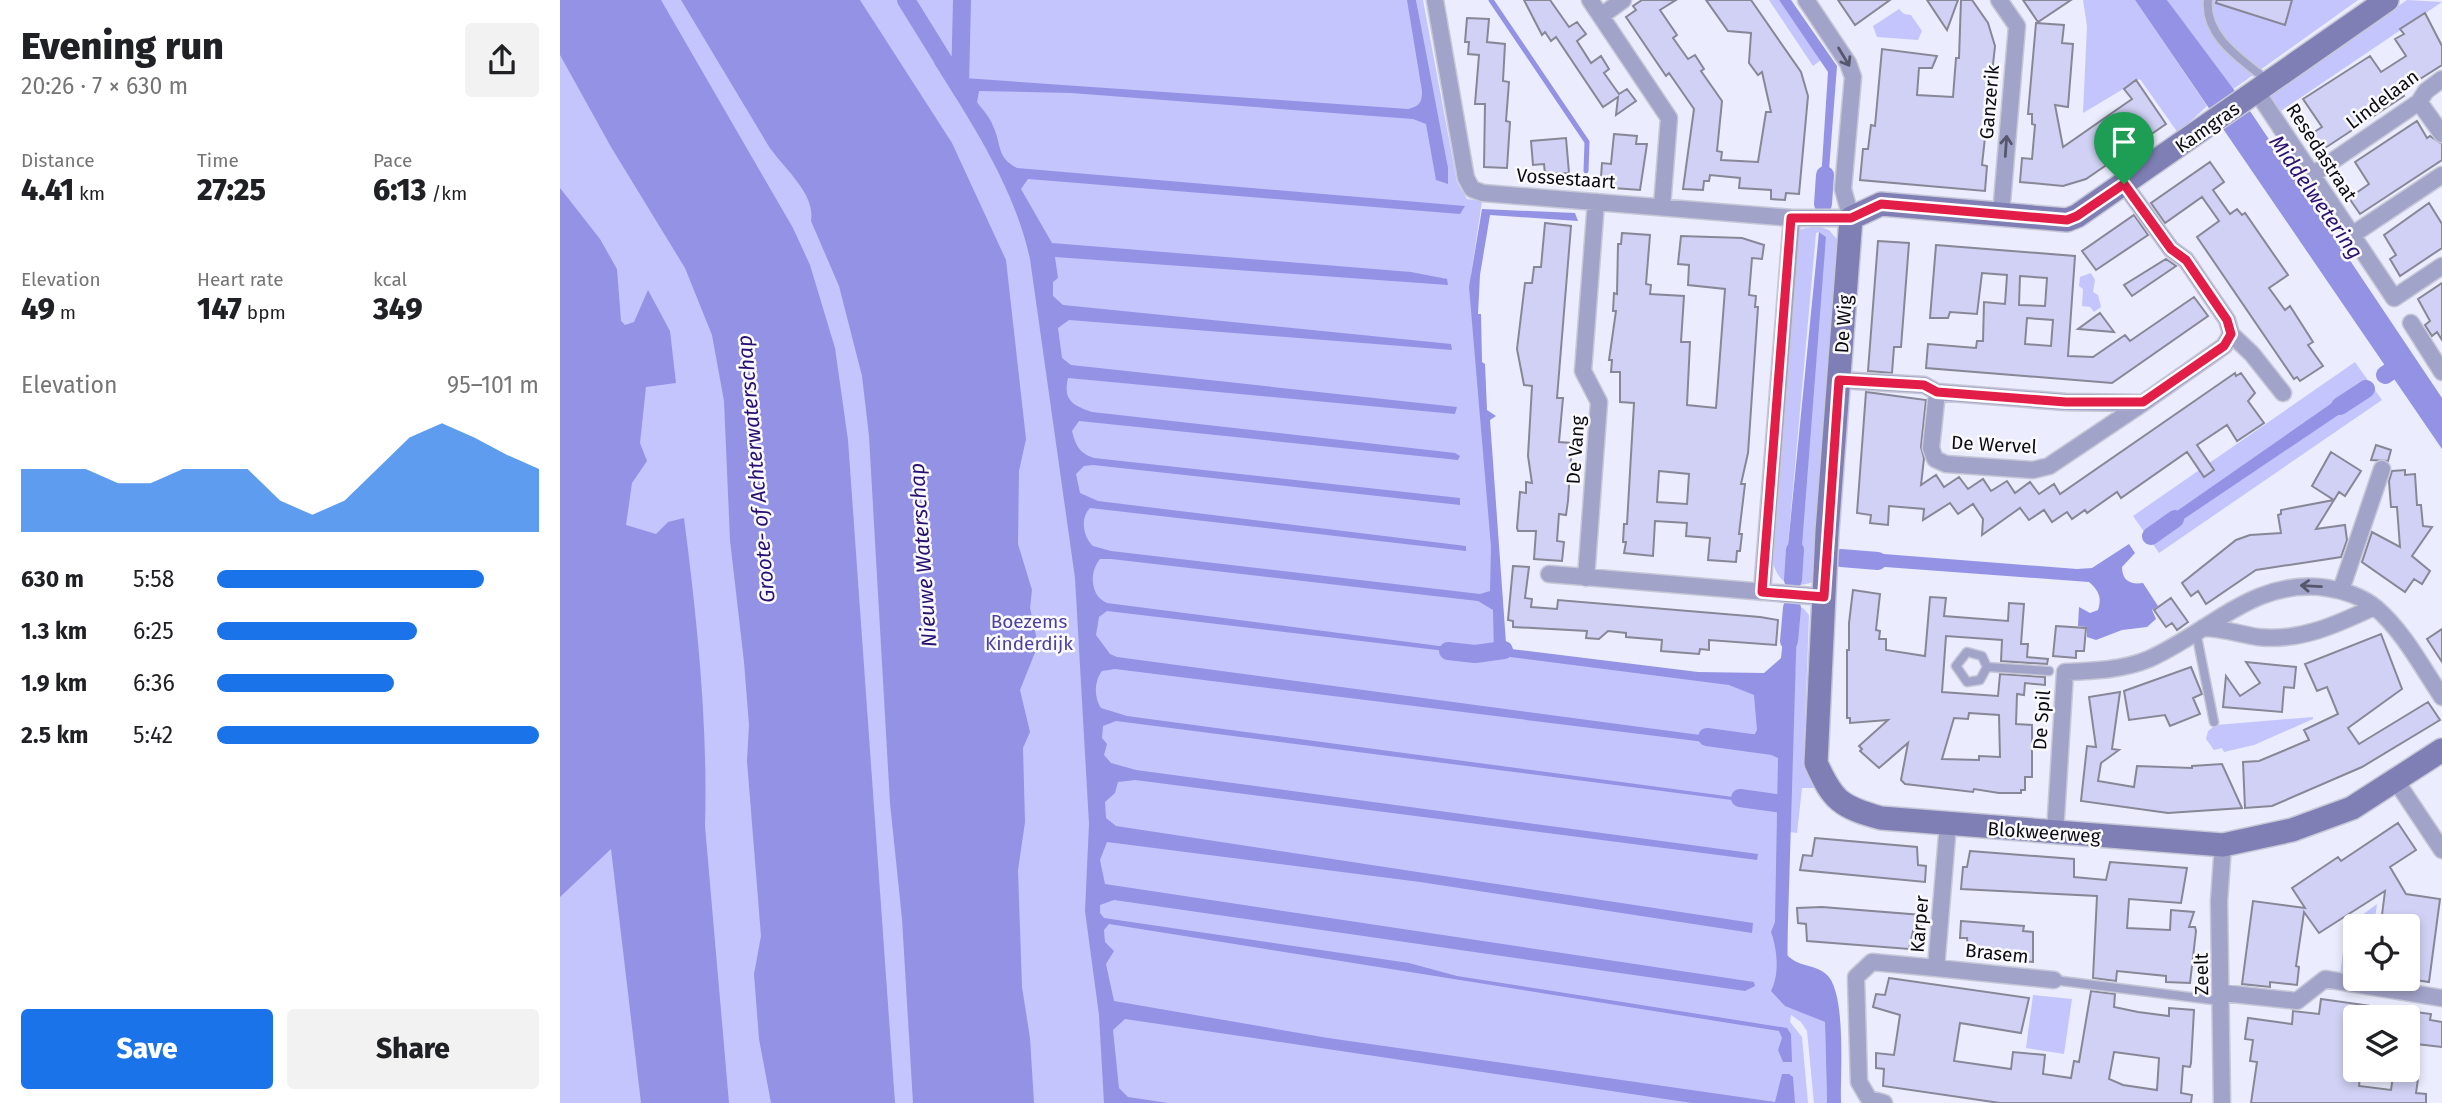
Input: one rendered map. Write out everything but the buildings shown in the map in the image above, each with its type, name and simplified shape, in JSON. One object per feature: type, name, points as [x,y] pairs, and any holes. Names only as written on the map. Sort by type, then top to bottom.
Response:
[{"type":"street","name":"Vossestaart","points":[[1435,0],[1466,178],[1472,189],[1483,193],[1791,218],[1851,218]]},
{"type":"street","points":[[1590,0],[1670,118],[1662,206]]},
{"type":"street","points":[[1601,16],[1623,0]]},
{"type":"street","points":[[1806,0],[1849,63],[1853,77],[1843,189],[1851,218]]},
{"type":"street","name":"Ganzerik","points":[[1998,0],[2017,26],[2001,214]]},
{"type":"street","name":"Kamgras","points":[[1851,218],[1881,204],[2067,220],[2077,216],[2387,0]]},
{"type":"street","name":"Lindelaan","points":[[2312,175],[2418,102],[2426,91],[2442,79]]},
{"type":"street","name":"Resedastraat","points":[[2258,91],[2394,298],[2442,266]]},
{"type":"street","points":[[2418,102],[2442,134]]},
{"type":"street","points":[[2352,236],[2442,176]]},
{"type":"street","points":[[2124,184],[2171,249],[2186,260],[2227,320],[2231,334],[2252,354],[2283,393]]},
{"type":"street","name":"De Vang","points":[[1586,579],[1600,402],[1583,371],[1596,202]]},
{"type":"street","points":[[1762,592],[1791,218]]},
{"type":"street","name":"De Wig","points":[[1824,597],[1851,218]]},
{"type":"street","points":[[2411,323],[2440,365]]},
{"type":"street","name":"De Wervel","points":[[1937,392],[1931,448],[1935,459],[1946,464],[2033,470],[2049,466],[2143,402],[2224,346],[2231,334]]},
{"type":"street","points":[[1839,380],[1924,385],[1937,392],[2066,402],[2143,402]]},
{"type":"street","points":[[2341,590],[2382,470]]},
{"type":"street","points":[[1549,574],[1824,597]]},
{"type":"street","name":"De Spil","points":[[2055,832],[2065,672],[2116,668],[2147,660],[2262,594],[2288,586],[2310,585],[2341,590],[2374,607],[2396,630],[2442,697]]},
{"type":"street","name":"Blokweerweg","points":[[1824,597],[1816,763],[1830,793],[1854,811],[1881,818],[2222,845],[2292,830],[2352,807],[2442,750]]},
{"type":"street","points":[[2198,630],[2222,628],[2258,637],[2295,636],[2342,622],[2374,607]]},
{"type":"street","points":[[2396,781],[2442,850]]},
{"type":"street","name":"Karper","points":[[1884,1103],[1869,1099],[1859,1082],[1856,977],[1872,962],[1936,968],[1948,824]]},
{"type":"street","name":"Zeelt","points":[[2222,845],[2219,901],[2222,1103]]},
{"type":"street","name":"Brasem","points":[[1936,968],[2054,981]]},
{"type":"street","points":[[2222,997],[2297,1001],[2325,979],[2442,998]]},
{"type":"lane","points":[[2208,0],[2210,22],[2258,91]]},
{"type":"lane","points":[[2198,630],[2214,722]]},
{"type":"lane","points":[[1987,667],[2049,671]]},
{"type":"lane","points":[[2054,981],[2222,997]]},
{"type":"green space","name":"Boezems Kinderdijk","points":[[560,0],[1411,0],[1439,182],[1439,132],[1416,0],[1423,0],[1457,182],[1467,199],[1482,201],[1471,275],[1500,651],[1787,685],[1784,831],[1790,1007],[1825,1022],[1827,1103],[1814,1103],[1807,1031],[1801,1022],[1791,1015],[1790,1022],[1802,1037],[1808,1103],[560,1103]]},
{"type":"green space","points":[[1769,0],[1779,0],[1821,60],[1813,66]]},
{"type":"green space","points":[[2083,0],[2135,0],[2207,106],[2178,133],[2140,79],[2083,113],[2087,26]]},
{"type":"green space","points":[[2167,0],[2358,0],[2232,90]]},
{"type":"green space","points":[[2407,0],[2442,2],[2275,115],[2264,96]]},
{"type":"green space","points":[[1899,9],[1904,14],[1911,15],[1922,31],[1918,40],[1877,37],[1873,26]]},
{"type":"green space","points":[[1818,226],[1829,230],[1842,245],[1814,582],[1798,585],[1786,583],[1778,575],[1772,560],[1797,240],[1801,229]],"holes":[[[1816,233],[1826,237],[1789,571],[1786,566]]]},
{"type":"green space","points":[[2091,273],[2095,280],[2093,292],[2098,295],[2101,307],[2094,312],[2090,307],[2082,306],[2083,289],[2079,286],[2080,277]]},
{"type":"green space","points":[[2355,362],[2382,400],[2159,553],[2133,516]]},
{"type":"green space","points":[[1790,607],[1803,608],[1809,615],[1804,752],[1815,788],[1802,788],[1797,833],[1789,832],[1797,623],[1790,618]]},
{"type":"green space","points":[[2313,717],[2254,745],[2224,752],[2222,748],[2214,750],[2206,739],[2208,731],[2216,725]]},
{"type":"green space","points":[[2377,904],[2376,914],[2364,914]]},
{"type":"green space","points":[[2343,952],[2343,976],[2340,976]]},
{"type":"green space","points":[[2033,995],[2072,999],[2064,1054],[2026,1048]]},
{"type":"water","name":"Groote- of Achterwaterschap","points":[[560,0],[661,0],[793,228],[810,265],[835,348],[848,440],[895,1103],[771,1103],[759,1039],[754,974],[761,936],[747,761],[749,725],[730,540],[724,401],[712,335],[685,268],[611,147],[560,55]]},
{"type":"water","name":"Nieuwe Waterschap","points":[[681,0],[860,0],[952,143],[1006,260],[1026,439],[1019,471],[1018,544],[1032,590],[1030,608],[1038,645],[1020,690],[1030,732],[1023,748],[1025,822],[1018,870],[1022,987],[1030,1038],[1034,1103],[913,1103],[902,919],[890,803],[869,436],[862,376],[839,286],[811,221],[808,200],[797,181],[768,145]]},
{"type":"water","points":[[1407,0],[1416,0],[1448,168],[1448,184],[1436,180],[1426,124],[1413,119],[1071,93],[979,91],[977,102],[992,123],[1003,155],[1017,168],[1465,206],[1460,214],[1028,179],[1021,189],[1052,243],[1411,272],[1447,279],[1448,285],[1055,257],[1058,278],[1053,282],[1053,296],[1063,305],[1451,344],[1452,350],[1069,320],[1058,328],[1062,358],[1071,365],[1457,407],[1455,414],[1068,378],[1068,397],[1074,404],[1092,412],[1455,453],[1460,456],[1458,460],[1079,421],[1072,431],[1075,441],[1082,451],[1094,458],[1460,498],[1460,505],[1093,465],[1084,466],[1076,474],[1080,493],[1098,501],[1466,546],[1466,551],[1090,508],[1084,522],[1087,538],[1093,546],[1111,551],[1480,594],[1490,591],[1491,547],[1469,287],[1482,209],[1575,213],[1578,221],[1490,215],[1480,275],[1478,314],[1481,314],[1487,410],[1496,416],[1490,420],[1506,643],[1511,649],[1698,672],[1764,673],[1781,658],[1785,621],[1790,618],[1797,623],[1787,955],[1796,962],[1826,974],[1833,983],[1840,1015],[1841,1103],[1827,1103],[1825,1022],[1785,1006],[1771,991],[1777,969],[1771,932],[1775,922],[1778,758],[1749,745],[1757,730],[1754,695],[1729,685],[1494,655],[1493,610],[1478,601],[1100,559],[1094,570],[1093,583],[1097,595],[1107,603],[1470,650],[1471,654],[1107,611],[1099,617],[1096,635],[1110,654],[1117,657],[1730,739],[1729,745],[1115,669],[1102,671],[1097,680],[1096,695],[1101,708],[1127,716],[1763,801],[1763,804],[1116,721],[1103,726],[1102,738],[1107,744],[1104,755],[1111,763],[1136,770],[1758,854],[1757,860],[1135,780],[1118,782],[1115,793],[1105,802],[1106,818],[1116,826],[1753,923],[1752,933],[1420,882],[1107,842],[1100,860],[1105,884],[1754,982],[1755,986],[1745,991],[1114,900],[1100,905],[1100,913],[1104,918],[1409,963],[1457,976],[1787,1028],[1791,1034],[1792,1062],[1783,1062],[1778,1050],[1782,1038],[1779,1031],[1109,924],[1104,930],[1105,942],[1114,951],[1106,964],[1114,1001],[1328,1038],[1775,1102],[1782,1074],[1789,1074],[1793,1077],[1795,1103],[1692,1103],[1125,1019],[1113,1030],[1119,1088],[1128,1097],[1168,1103],[1104,1103],[1099,1015],[1085,911],[1089,824],[1075,578],[1030,259],[1014,207],[991,157],[934,63],[964,78],[1408,109],[1420,103],[1422,91]]},
{"type":"water","points":[[1779,0],[1791,0],[1837,66],[1827,196],[1820,195],[1828,72]]},
{"type":"water","name":"Middelwetering","points":[[2135,0],[2167,0],[2252,114],[2442,398],[2442,449]]},
{"type":"water","points":[[560,188],[600,239],[617,269],[621,321],[625,325],[634,322],[648,290],[670,331],[676,383],[646,387],[640,443],[647,461],[632,483],[626,525],[656,534],[668,522],[684,518],[701,672],[705,826],[729,1103],[641,1103],[611,849],[560,897]]},
{"type":"water","points":[[1819,232],[1826,237],[1800,571],[1796,573],[1789,571],[1786,566]]},
{"type":"water","points":[[2355,387],[2362,399],[2160,535],[2154,527]]},
{"type":"water","points":[[2129,544],[2135,553],[2122,567],[2125,579],[2131,583],[2143,583],[2158,606],[2152,610],[2156,619],[2147,627],[2122,630],[2096,640],[2087,637],[2087,627],[2078,626],[2079,607],[2090,613],[2098,610],[2099,594],[2089,582],[1858,565],[1855,561],[1858,552],[2077,569],[2092,568]]},
{"type":"waterway","points":[[906,0],[963,92]]},
{"type":"waterway","points":[[960,86],[962,0]]},
{"type":"waterway","points":[[1491,0],[1587,142],[1586,171]]},
{"type":"waterway","points":[[1823,204],[1825,175]]},
{"type":"waterway","points":[[2385,375],[2404,362]]},
{"type":"waterway","points":[[2340,406],[2366,389]]},
{"type":"waterway","points":[[2151,536],[2175,519]]},
{"type":"waterway","points":[[1793,580],[1795,550]]},
{"type":"waterway","points":[[1841,558],[1878,561]]},
{"type":"waterway","points":[[1789,641],[1792,608]]},
{"type":"waterway","points":[[1448,651],[1475,654],[1504,650]]},
{"type":"waterway","points":[[1707,737],[1773,746]]},
{"type":"waterway","points":[[1740,798],[1782,804]]},
{"type":"route","points":[[2124,184],[2171,249],[2186,260],[2227,320],[2231,334],[2224,346],[2143,402],[2066,402],[1937,392],[1924,385],[1839,380],[1824,597],[1762,592],[1791,218],[1851,218],[1881,204],[2067,220],[2124,184]]}]
